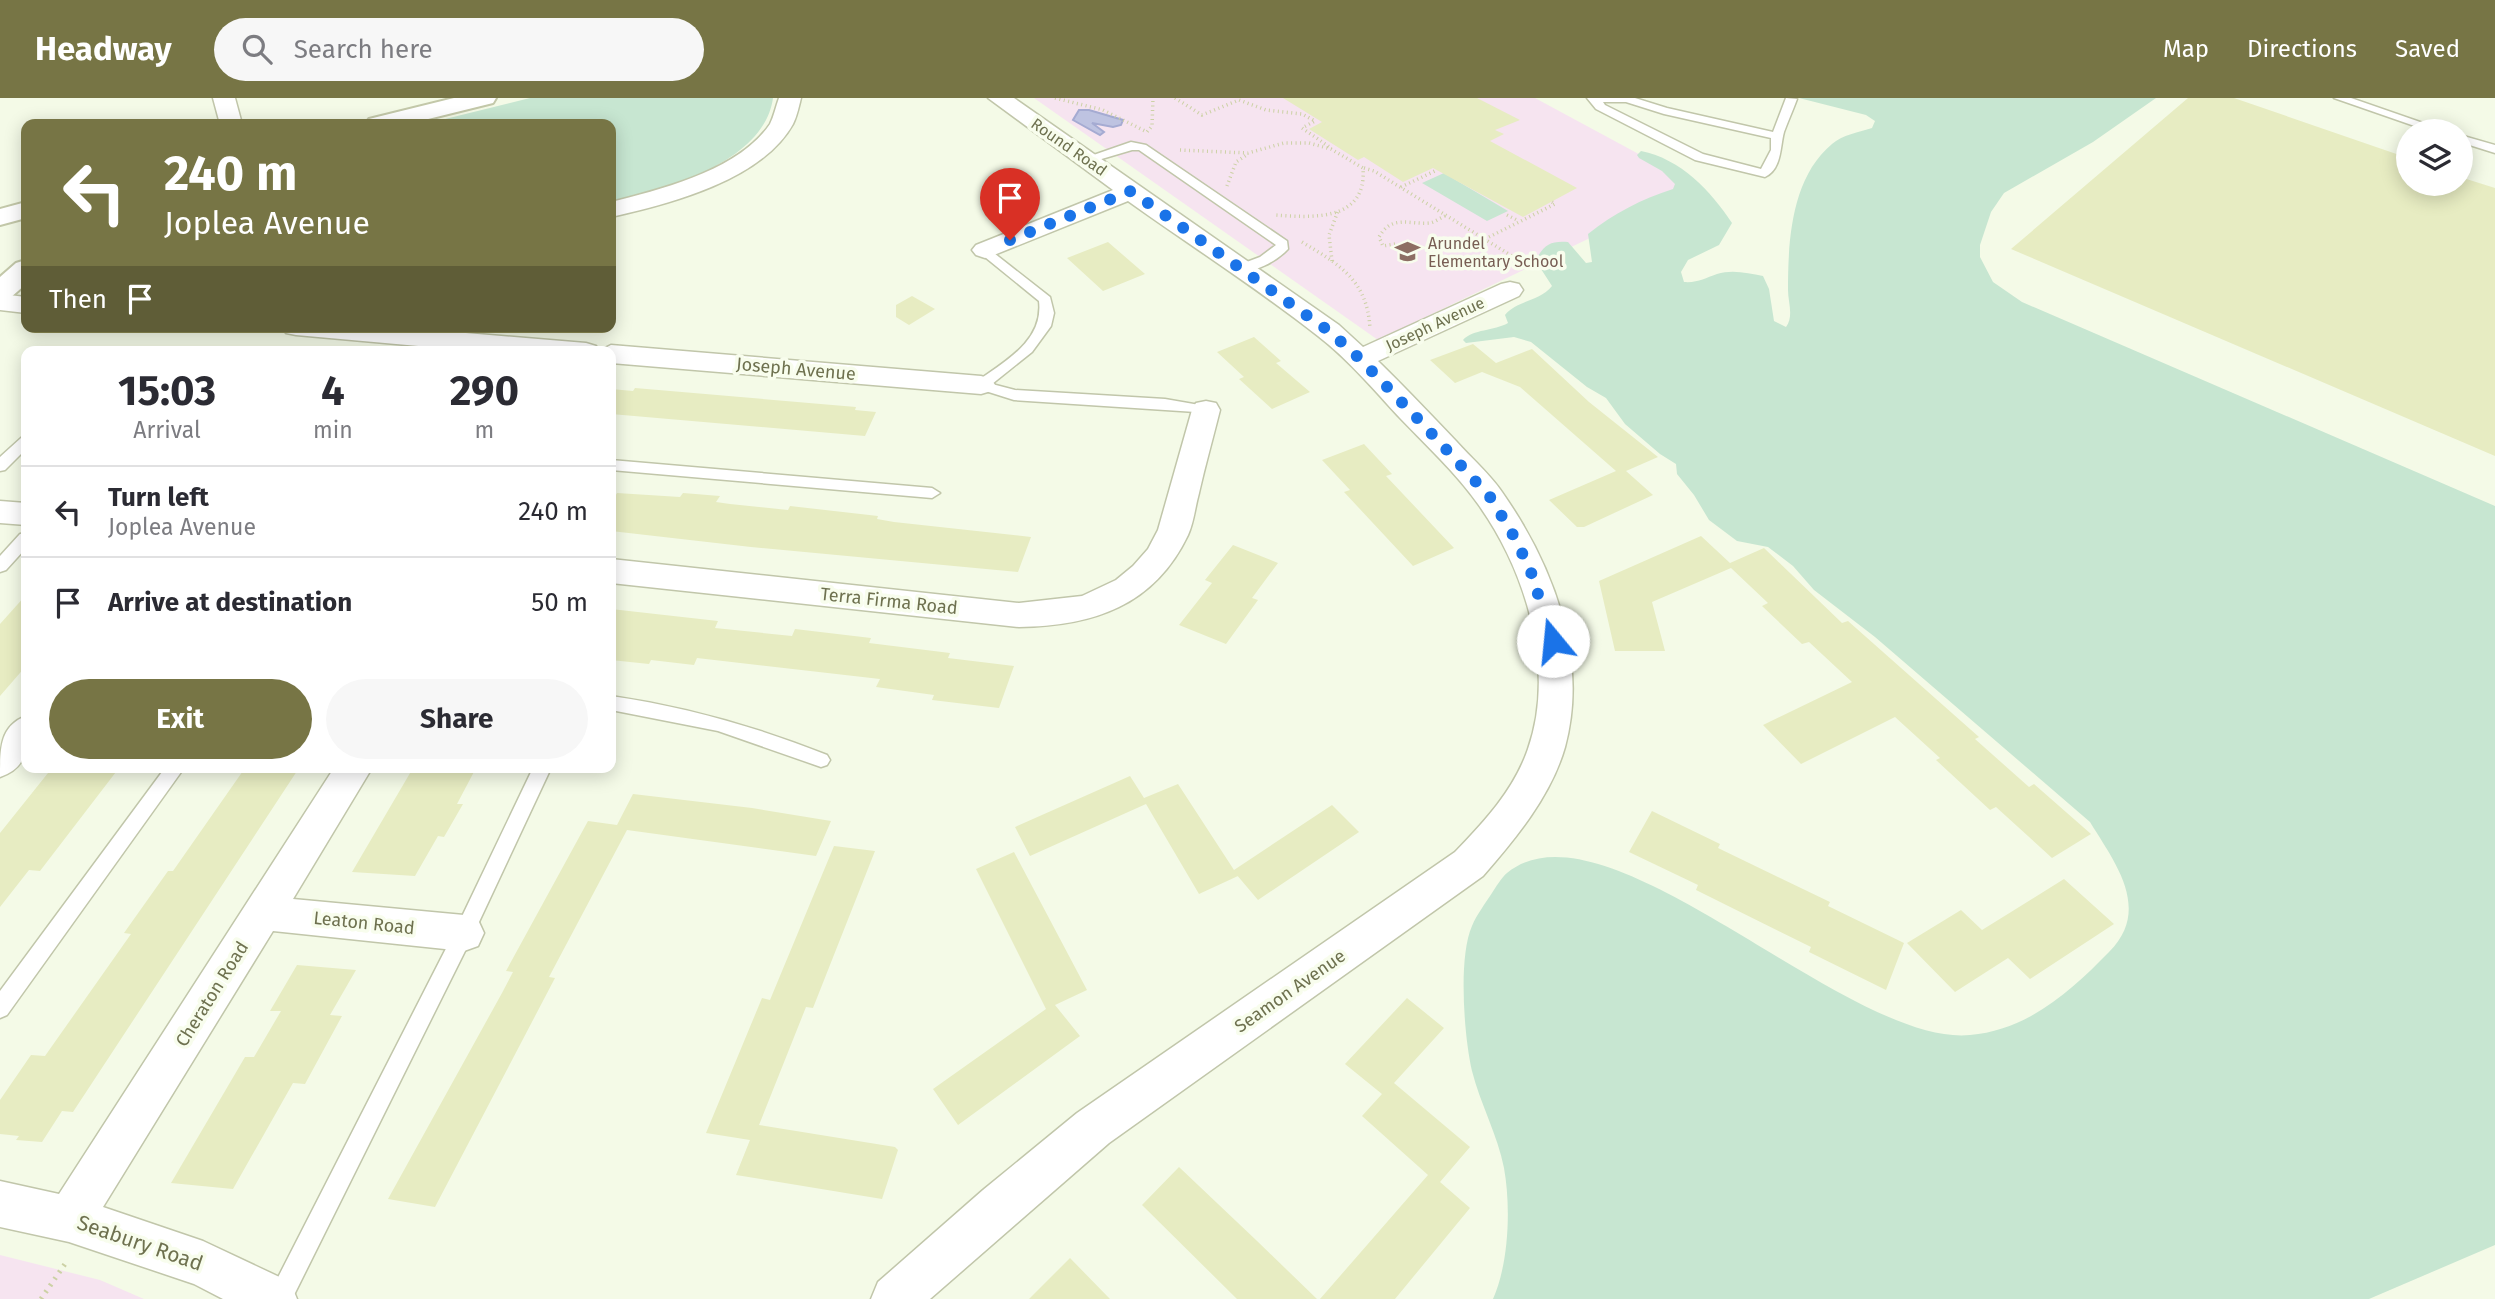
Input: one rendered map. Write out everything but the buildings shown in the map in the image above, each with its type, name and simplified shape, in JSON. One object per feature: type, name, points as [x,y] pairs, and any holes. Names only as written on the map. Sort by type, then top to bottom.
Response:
[{"type":"street","points":[[224,98],[230,119]]},
{"type":"street","points":[[398,119],[484,98]]},
{"type":"street","points":[[616,208],[690,186],[741,161],[783,124],[790,98]]},
{"type":"street","name":"Round Road","points":[[999,98],[1329,331],[1364,347],[1490,497],[1530,569],[1543,609]]},
{"type":"street","points":[[985,250],[1131,191]]},
{"type":"street","points":[[0,217],[21,211]]},
{"type":"street","points":[[0,292],[21,273]]},
{"type":"street","name":"Joseph Avenue","points":[[1364,347],[1510,289]]},
{"type":"street","points":[[0,302],[21,304]]},
{"type":"street","points":[[366,333],[516,346]]},
{"type":"street","name":"Joseph Avenue","points":[[616,354],[981,385]]},
{"type":"street","name":"Terra Firma Road","points":[[616,572],[1018,615],[1046,615],[1082,610],[1112,598],[1134,584],[1153,566],[1173,533],[1206,410]]},
{"type":"street","points":[[0,512],[21,514]]},
{"type":"street","name":"Seamon Avenue","points":[[895,1299],[999,1206],[1093,1128],[1469,864],[1504,825],[1532,782],[1549,736],[1558,676],[1553,641],[1543,609]]},
{"type":"street","points":[[0,762],[21,736]]},
{"type":"street","name":"Cheraton Road","points":[[68,1240],[263,913],[351,773]]},
{"type":"street","name":"Leaton Road","points":[[263,913],[464,933]]},
{"type":"street","name":"Seabury Road","points":[[0,1204],[68,1240],[203,1264],[276,1299]]},
{"type":"lane","points":[[1595,98],[1652,102],[1664,111],[1777,136]]},
{"type":"lane","points":[[1595,98],[1600,107],[1699,157],[1765,173],[1777,149],[1777,136],[1791,99]]},
{"type":"lane","points":[[2340,98],[2404,119]]},
{"type":"lane","points":[[1691,107],[1724,124]]},
{"type":"lane","points":[[2473,142],[2495,149]]},
{"type":"lane","points":[[1087,159],[1131,146],[1142,147],[1282,244],[1282,249],[1265,261],[1241,269]]},
{"type":"lane","points":[[981,385],[1032,344],[1044,330],[1049,312],[1045,300],[985,250]]},
{"type":"lane","points":[[981,385],[1014,394],[1165,404],[1206,410]]},
{"type":"lane","points":[[0,467],[21,446]]},
{"type":"lane","points":[[616,465],[932,493]]},
{"type":"lane","points":[[0,566],[21,543]]},
{"type":"lane","points":[[616,704],[666,711],[719,724],[770,738],[821,760]]},
{"type":"lane","points":[[0,1008],[171,773]]},
{"type":"lane","points":[[276,1299],[464,933],[540,773]]},
{"type":"path","points":[[1055,98],[1098,106],[1130,120],[1154,139]]},
{"type":"path","points":[[1147,132],[1152,126],[1153,98]]},
{"type":"path","points":[[1175,98],[1202,115],[1239,100],[1266,110],[1302,114],[1315,121],[1302,128],[1327,143],[1331,149]]},
{"type":"path","points":[[1170,148],[1224,154],[1248,153],[1284,143],[1310,143],[1331,149],[1512,256],[1489,267]]},
{"type":"path","points":[[1226,190],[1237,162],[1248,153]]},
{"type":"path","points":[[1348,159],[1353,157]]},
{"type":"path","points":[[1274,215],[1300,217],[1338,211],[1361,197],[1367,183],[1363,168]]},
{"type":"path","points":[[1401,188],[1437,170]]},
{"type":"path","points":[[1484,239],[1555,204],[1552,202]]},
{"type":"path","points":[[1332,261],[1334,253],[1329,242],[1329,231],[1338,211]]},
{"type":"path","points":[[1395,244],[1383,246],[1379,237],[1383,230],[1406,220],[1430,223],[1445,215]]},
{"type":"path","points":[[1507,215],[1520,221]]},
{"type":"path","points":[[1299,241],[1332,261],[1359,286],[1369,305],[1370,327],[1364,347]]},
{"type":"path","points":[[41,1299],[68,1240]]},
{"type":"shaded area","name":"Arundel Elementary School","points":[[1034,98],[1535,98],[1698,186],[1378,340]]},
{"type":"shaded area","points":[[0,1255],[100,1280],[144,1299],[0,1299]]},
{"type":"green space","points":[[530,98],[773,98],[766,121],[751,140],[732,156],[684,181],[616,202],[616,119],[445,119]]},
{"type":"green space","points":[[1799,98],[2156,98],[2093,142],[2004,193],[1991,212],[1980,245],[1980,257],[1993,282],[2022,302],[2495,506],[2495,1245],[2369,1299],[1493,1299],[1502,1269],[1507,1235],[1506,1183],[1498,1144],[1472,1071],[1465,1018],[1464,977],[1465,957],[1472,926],[1507,873],[1550,857],[1604,866],[1665,892],[1860,1003],[1919,1028],[1970,1035],[2011,1025],[2029,1017],[2064,994],[2109,952],[2122,936],[2128,919],[2125,886],[2110,854],[2090,822],[1875,637],[1814,590],[1793,566],[1768,547],[1737,541],[1709,520],[1677,474],[1676,464],[1625,424],[1606,398],[1587,387],[1531,342],[1514,337],[1466,343],[1463,340],[1472,334],[1508,323],[1505,315],[1510,310],[1541,295],[1552,286],[1541,269],[1538,256],[1544,248],[1554,243],[1568,242],[1586,263],[1592,262],[1588,234],[1629,207],[1673,189],[1675,184],[1662,171],[1639,158],[1637,155],[1641,151],[1669,161],[1694,178],[1715,199],[1732,223],[1719,245],[1688,260],[1681,272],[1684,282],[1728,272],[1763,276],[1769,289],[1774,321],[1786,327],[1790,314],[1788,271],[1791,232],[1800,192],[1818,158],[1832,144],[1846,136],[1872,128],[1875,121],[1866,115]]},
{"type":"green space","points":[[1444,173],[1508,211],[1487,221],[1422,183]]},
{"type":"water","points":[[1079,110],[1089,110],[1123,120],[1121,125],[1113,127],[1092,123],[1104,132],[1100,135],[1073,120]]},
{"type":"place","name":"Arundel Elementary School","points":[[1408,252]]},
{"type":"route","points":[[1010,240],[1131,191],[1329,331],[1360,359],[1490,497],[1530,569],[1553,641]]}]
